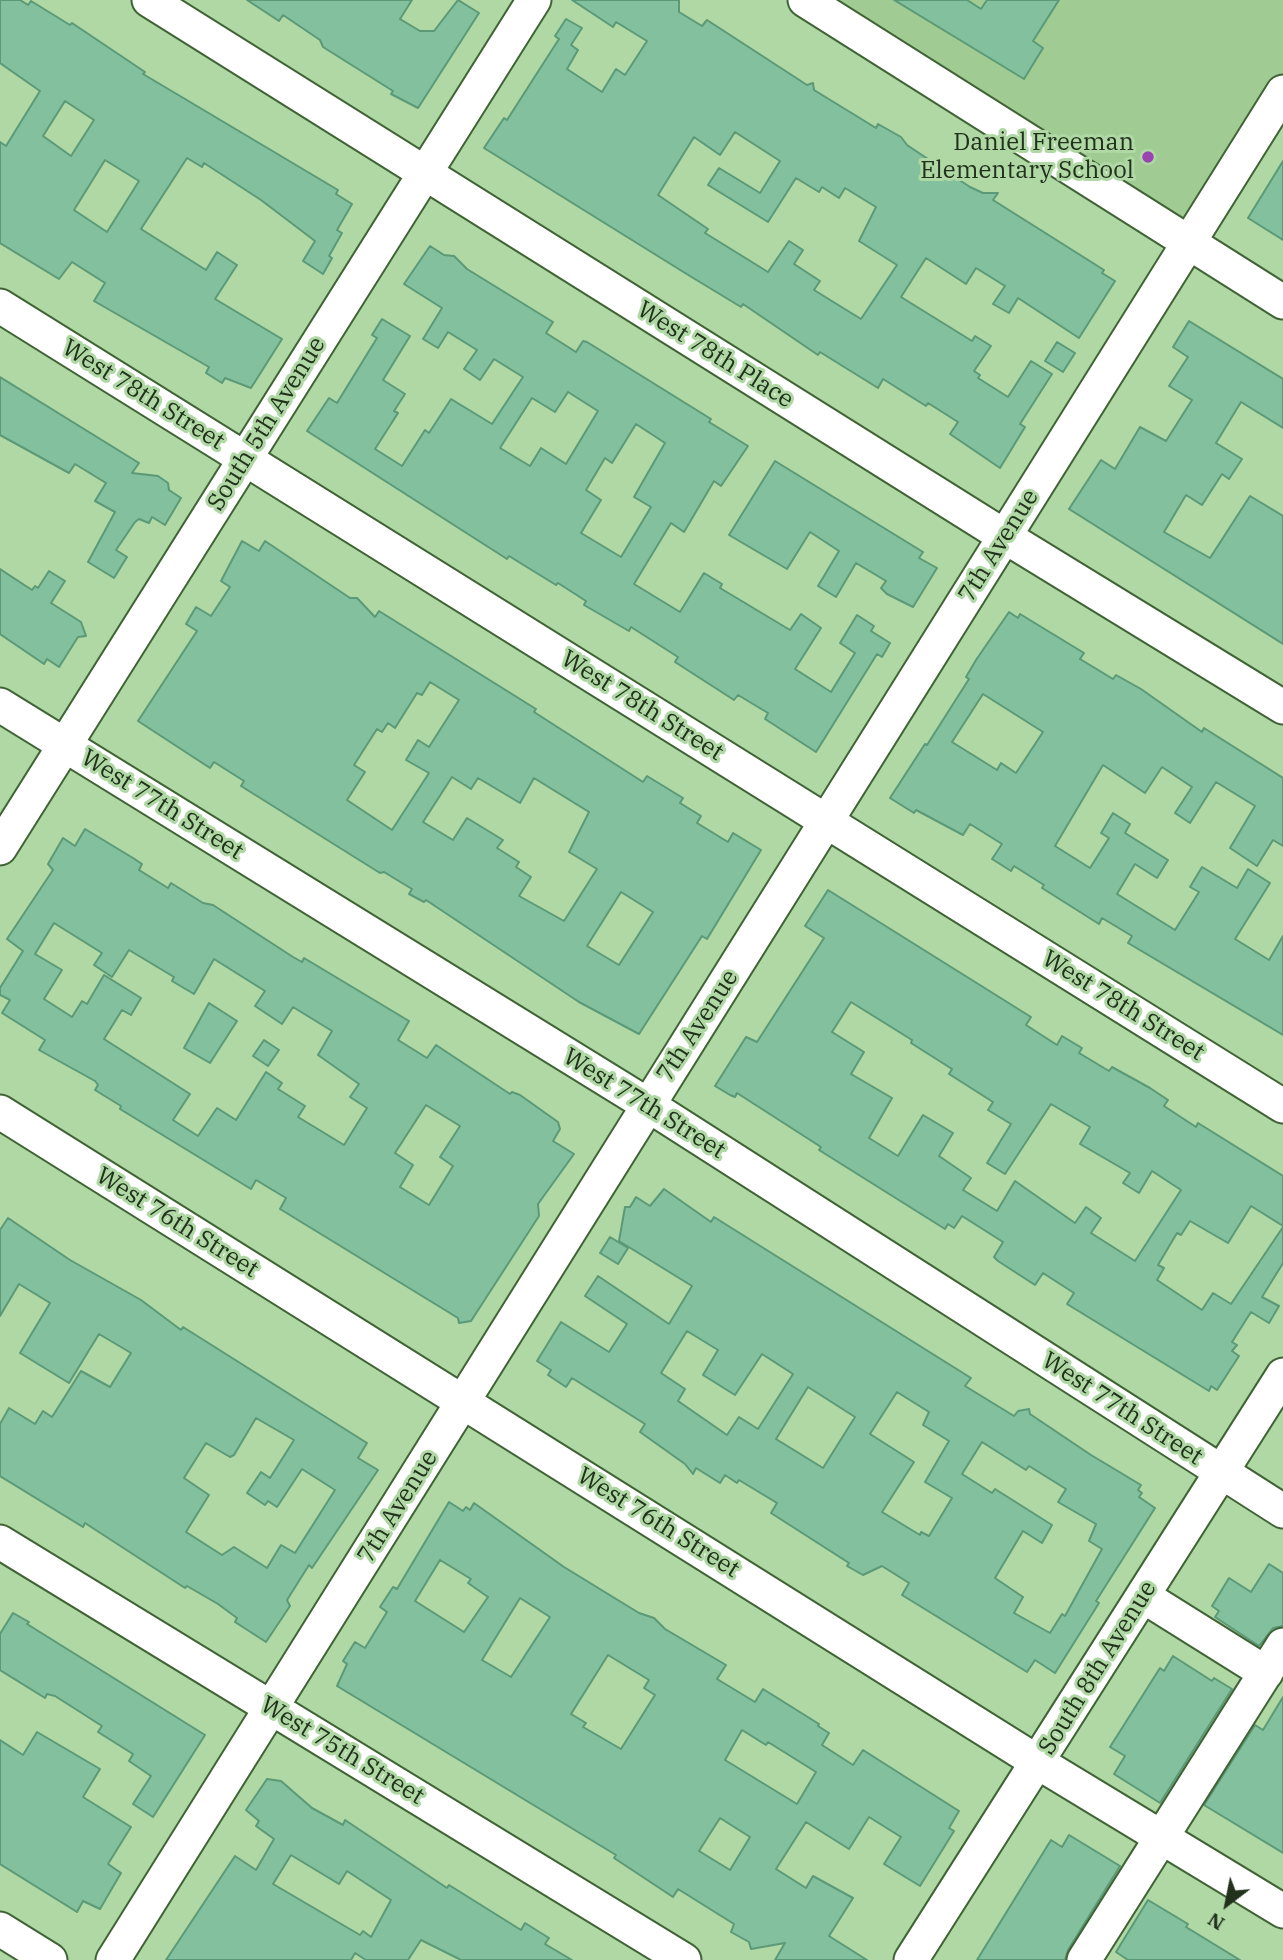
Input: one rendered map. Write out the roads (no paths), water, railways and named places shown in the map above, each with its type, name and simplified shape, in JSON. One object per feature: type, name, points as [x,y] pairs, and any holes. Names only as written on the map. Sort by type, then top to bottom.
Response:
[{"type":"street","name":"West 78th Place","points":[[149,0],[1004,536],[1283,707]]},
{"type":"street","name":"South 5th Avenue","points":[[0,848],[534,0]]},
{"type":"street","points":[[805,0],[1283,302]]},
{"type":"street","name":"7th Avenue","points":[[113,1960],[1283,92]]},
{"type":"street","name":"West 78th Street","points":[[0,306],[1283,1107]]},
{"type":"street","name":"West 77th Street","points":[[0,705],[648,1105],[1283,1511]]},
{"type":"street","name":"West 76th Street","points":[[0,1112],[1039,1763],[1283,1912]]},
{"type":"street","name":"West 76th Street","points":[[0,1124],[33,1133]]},
{"type":"street","name":"South 8th Avenue","points":[[911,1960],[1039,1763],[1283,1375]]},
{"type":"street","name":"West 75th Street","points":[[0,1542],[684,1960]]},
{"type":"street","points":[[1143,1596],[1266,1673]]},
{"type":"street","points":[[1084,1960],[1283,1645]]},
{"type":"street","points":[[0,1929],[50,1960]]},
{"type":"place","name":"Daniel Freeman Elementary School","points":[[1148,157]]}]
